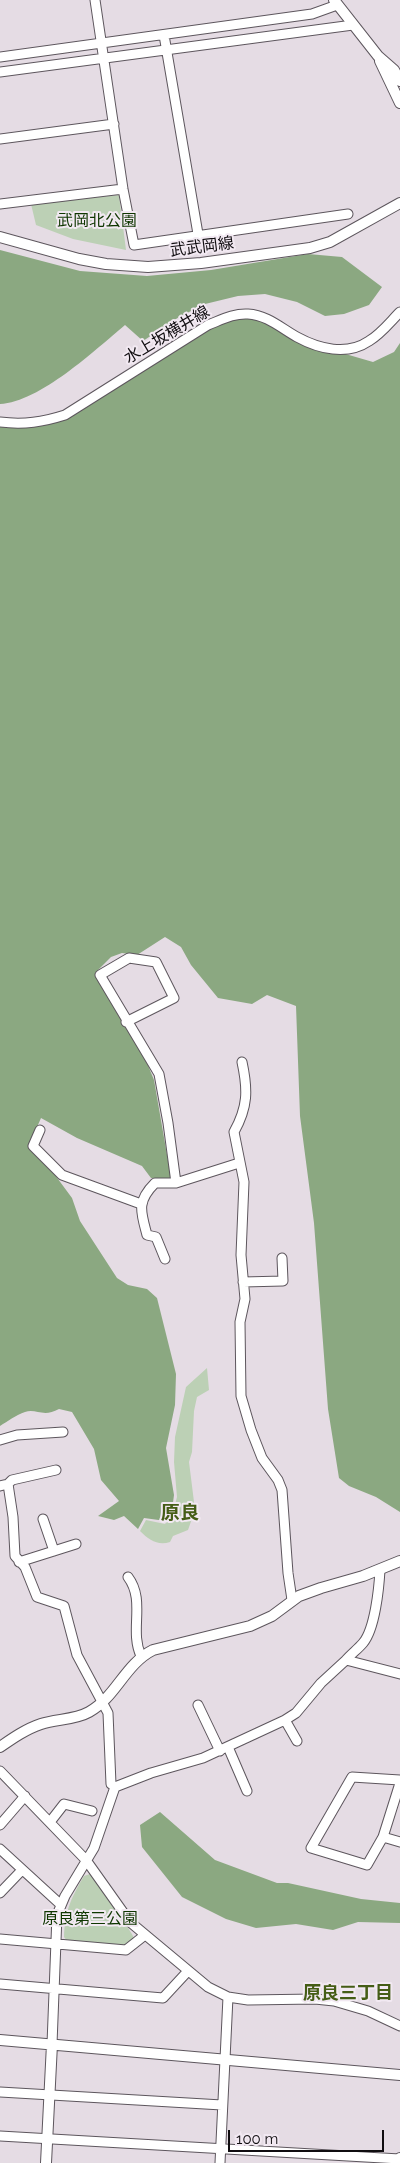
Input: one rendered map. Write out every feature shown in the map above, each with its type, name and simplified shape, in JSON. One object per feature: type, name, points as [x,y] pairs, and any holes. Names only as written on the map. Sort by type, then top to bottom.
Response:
[{"type":"street","points":[[95,0],[123,189],[134,245],[198,234],[348,214]]},
{"type":"street","points":[[0,57],[312,14],[336,2],[378,56],[394,70],[400,81]]},
{"type":"street","points":[[0,72],[353,25]]},
{"type":"street","points":[[164,35],[198,234]]},
{"type":"street","points":[[378,56],[400,103]]},
{"type":"street","points":[[0,139],[114,124]]},
{"type":"street","points":[[0,204],[123,189]]},
{"type":"street","name":"武武岡線","points":[[0,237],[79,259],[124,266],[148,267],[201,263],[310,248],[330,242],[399,203]]},
{"type":"street","name":"水上坂横井線","points":[[0,422],[14,424],[43,422],[65,415],[208,325],[234,315],[249,314],[263,318],[276,323],[297,337],[322,347],[338,350],[355,348],[370,341],[400,312]]},
{"type":"street","points":[[126,1022],[174,998],[156,962],[129,958],[100,975],[126,1022],[159,1074],[176,1183]]},
{"type":"street","points":[[242,1062],[247,1084],[246,1102],[243,1116],[234,1132],[244,1182],[241,1255],[245,1299],[240,1322],[241,1396],[250,1430],[262,1458],[278,1480],[282,1490],[288,1573],[292,1600]]},
{"type":"street","points":[[40,1130],[33,1146],[62,1175],[141,1204]]},
{"type":"street","points":[[165,1259],[156,1236],[147,1235],[140,1211],[141,1204],[148,1190],[156,1183],[176,1183],[239,1164]]},
{"type":"street","points":[[243,1282],[283,1281],[282,1258]]},
{"type":"street","points":[[0,1440],[17,1435],[63,1432]]},
{"type":"street","points":[[56,1470],[12,1480],[4,1485],[10,1496],[15,1556],[25,1568],[37,1597],[64,1606],[78,1655],[108,1713],[111,1784],[115,1788]]},
{"type":"street","points":[[0,1500],[10,1496]]},
{"type":"street","points":[[43,1519],[54,1551]]},
{"type":"street","points":[[19,1562],[76,1544]]},
{"type":"street","points":[[0,1747],[25,1731],[41,1724],[80,1716],[91,1711],[103,1701],[141,1656],[153,1650],[250,1626],[272,1616],[292,1600],[321,1588],[380,1570],[400,1560]]},
{"type":"street","points":[[46,2163],[57,1915],[60,1904],[94,1848],[115,1788],[151,1773],[179,1767],[224,1749],[286,1720],[296,1713],[301,1704],[321,1682],[364,1643],[372,1623],[380,1570]]},
{"type":"street","points":[[128,1576],[134,1585],[137,1602],[136,1638],[141,1656]]},
{"type":"street","points":[[346,1660],[400,1674]]},
{"type":"street","points":[[198,1705],[247,1791]]},
{"type":"street","points":[[286,1720],[297,1742]]},
{"type":"street","points":[[0,1771],[86,1860],[130,1922],[208,1987],[228,1997],[248,2000],[315,1999],[334,2001],[368,2011],[400,2026]]},
{"type":"street","points":[[352,1778],[400,1782],[384,1837],[367,1865],[311,1848],[352,1778]]},
{"type":"street","points":[[0,1825],[25,1796]]},
{"type":"street","points":[[50,1822],[64,1804],[92,1811]]},
{"type":"street","points":[[384,1837],[400,1842]]},
{"type":"street","points":[[0,1848],[60,1904]]},
{"type":"street","points":[[0,1893],[22,1870]]},
{"type":"street","points":[[0,1939],[126,1950],[145,1936]]},
{"type":"street","points":[[0,1984],[163,1998],[188,1971]]},
{"type":"street","points":[[220,2163],[228,1997]]},
{"type":"street","points":[[0,2040],[400,2075]]},
{"type":"street","points":[[0,2092],[222,2105]]},
{"type":"street","points":[[0,2136],[221,2148],[347,2159],[400,2159],[400,2163]]},
{"type":"green space","name":"武岡北公園","points":[[119,195],[126,250],[73,239],[36,225],[31,204]]},
{"type":"green space","points":[[0,250],[80,271],[147,276],[211,270],[308,254],[342,257],[382,287],[369,305],[344,314],[325,316],[297,302],[265,294],[238,296],[205,304],[179,317],[143,341],[125,325],[49,385],[16,401],[0,404]]},
{"type":"green space","points":[[248,314],[342,353],[373,362],[394,352],[400,343],[400,1512],[376,1497],[349,1486],[339,1478],[328,1409],[314,1223],[300,1116],[296,1006],[267,995],[252,1004],[218,998],[191,965],[181,947],[165,937],[137,955],[122,953],[111,957],[95,973],[147,1063],[154,1080],[171,1178],[151,1178],[142,1166],[77,1138],[41,1118],[28,1148],[55,1175],[72,1198],[80,1221],[117,1278],[128,1285],[147,1289],[157,1298],[176,1374],[175,1405],[166,1448],[174,1495],[172,1510],[166,1521],[144,1518],[138,1529],[124,1516],[114,1520],[98,1516],[119,1501],[101,1480],[94,1449],[72,1412],[59,1409],[48,1413],[29,1411],[18,1415],[0,1426],[0,424],[11,425],[83,407],[138,375],[195,331]]},
{"type":"green space","points":[[207,1368],[209,1390],[197,1397],[194,1411],[192,1452],[189,1462],[195,1510],[188,1530],[173,1536],[170,1542],[158,1543],[140,1531],[146,1520],[165,1524],[172,1516],[177,1497],[174,1462],[175,1437],[186,1387]]},
{"type":"green space","points":[[160,1812],[215,1860],[277,1883],[288,1883],[361,1899],[400,1903],[400,1923],[358,1922],[333,1930],[296,1924],[256,1928],[226,1919],[182,1897],[142,1847],[140,1825]]},
{"type":"green space","name":"原良第三公園","points":[[90,1874],[132,1934],[134,1938],[129,1944],[124,1946],[67,1941],[64,1937],[67,1912],[72,1898],[84,1876]]},
{"type":"district","name":"原良","points":[[180,1513]]},
{"type":"district","name":"原良三丁目","points":[[348,1994]]}]
